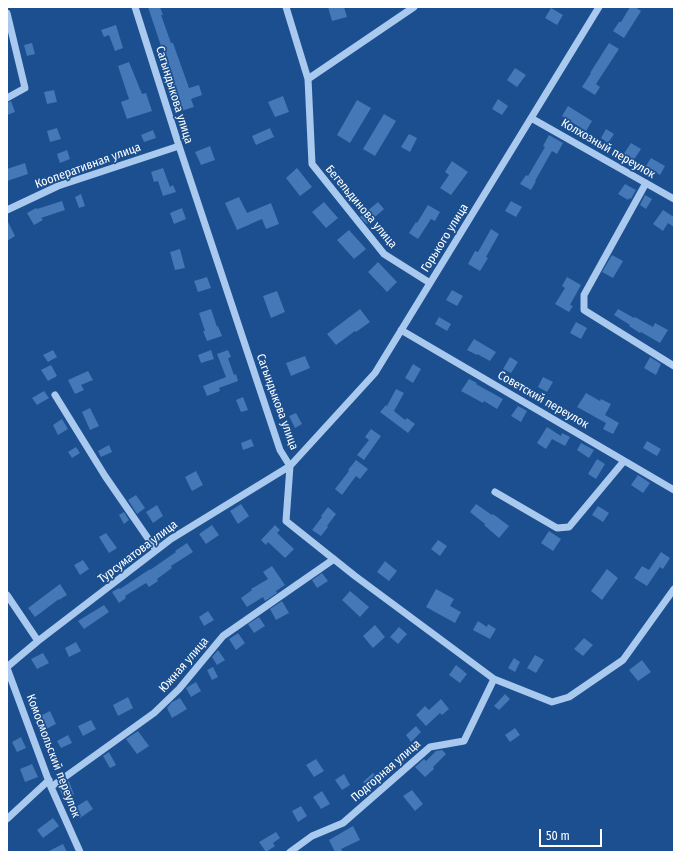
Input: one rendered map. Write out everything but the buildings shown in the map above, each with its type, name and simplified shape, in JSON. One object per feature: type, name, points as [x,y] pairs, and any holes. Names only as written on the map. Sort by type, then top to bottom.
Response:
[{"type":"street","name":"Сагындыкова улица","points":[[135,7],[179,146],[280,450],[290,466],[286,521],[355,576],[494,679],[552,702],[569,697],[623,660],[674,589]]},
{"type":"street","name":"Бегельдинова улица","points":[[286,7],[308,79],[312,164],[384,254],[430,283]]},
{"type":"street","points":[[308,79],[414,7]]},
{"type":"street","name":"Горького улица","points":[[290,466],[375,373],[599,7]]},
{"type":"street","points":[[7,13],[25,88],[7,98]]},
{"type":"street","name":"Колхозный переулок","points":[[531,118],[674,199]]},
{"type":"street","name":"Кооперативная улица","points":[[7,210],[58,186],[179,146]]},
{"type":"street","points":[[646,183],[584,296],[584,310],[674,366]]},
{"type":"street","name":"Советский переулок","points":[[401,330],[674,490]]},
{"type":"street","points":[[55,395],[105,476],[156,550]]},
{"type":"street","points":[[496,492],[557,528],[570,527],[624,461]]},
{"type":"street","name":"Турсуматова улица","points":[[7,667],[38,641],[171,539],[290,466]]},
{"type":"street","name":"Южная улица","points":[[7,819],[50,784],[154,713],[179,689],[223,636],[334,559]]},
{"type":"street","points":[[7,595],[38,641]]},
{"type":"street","name":"Комосмольский переулок","points":[[7,667],[50,784],[80,852]]},
{"type":"street","name":"Подгорная улица","points":[[290,852],[312,836],[343,823],[430,747],[464,741],[494,679]]}]
